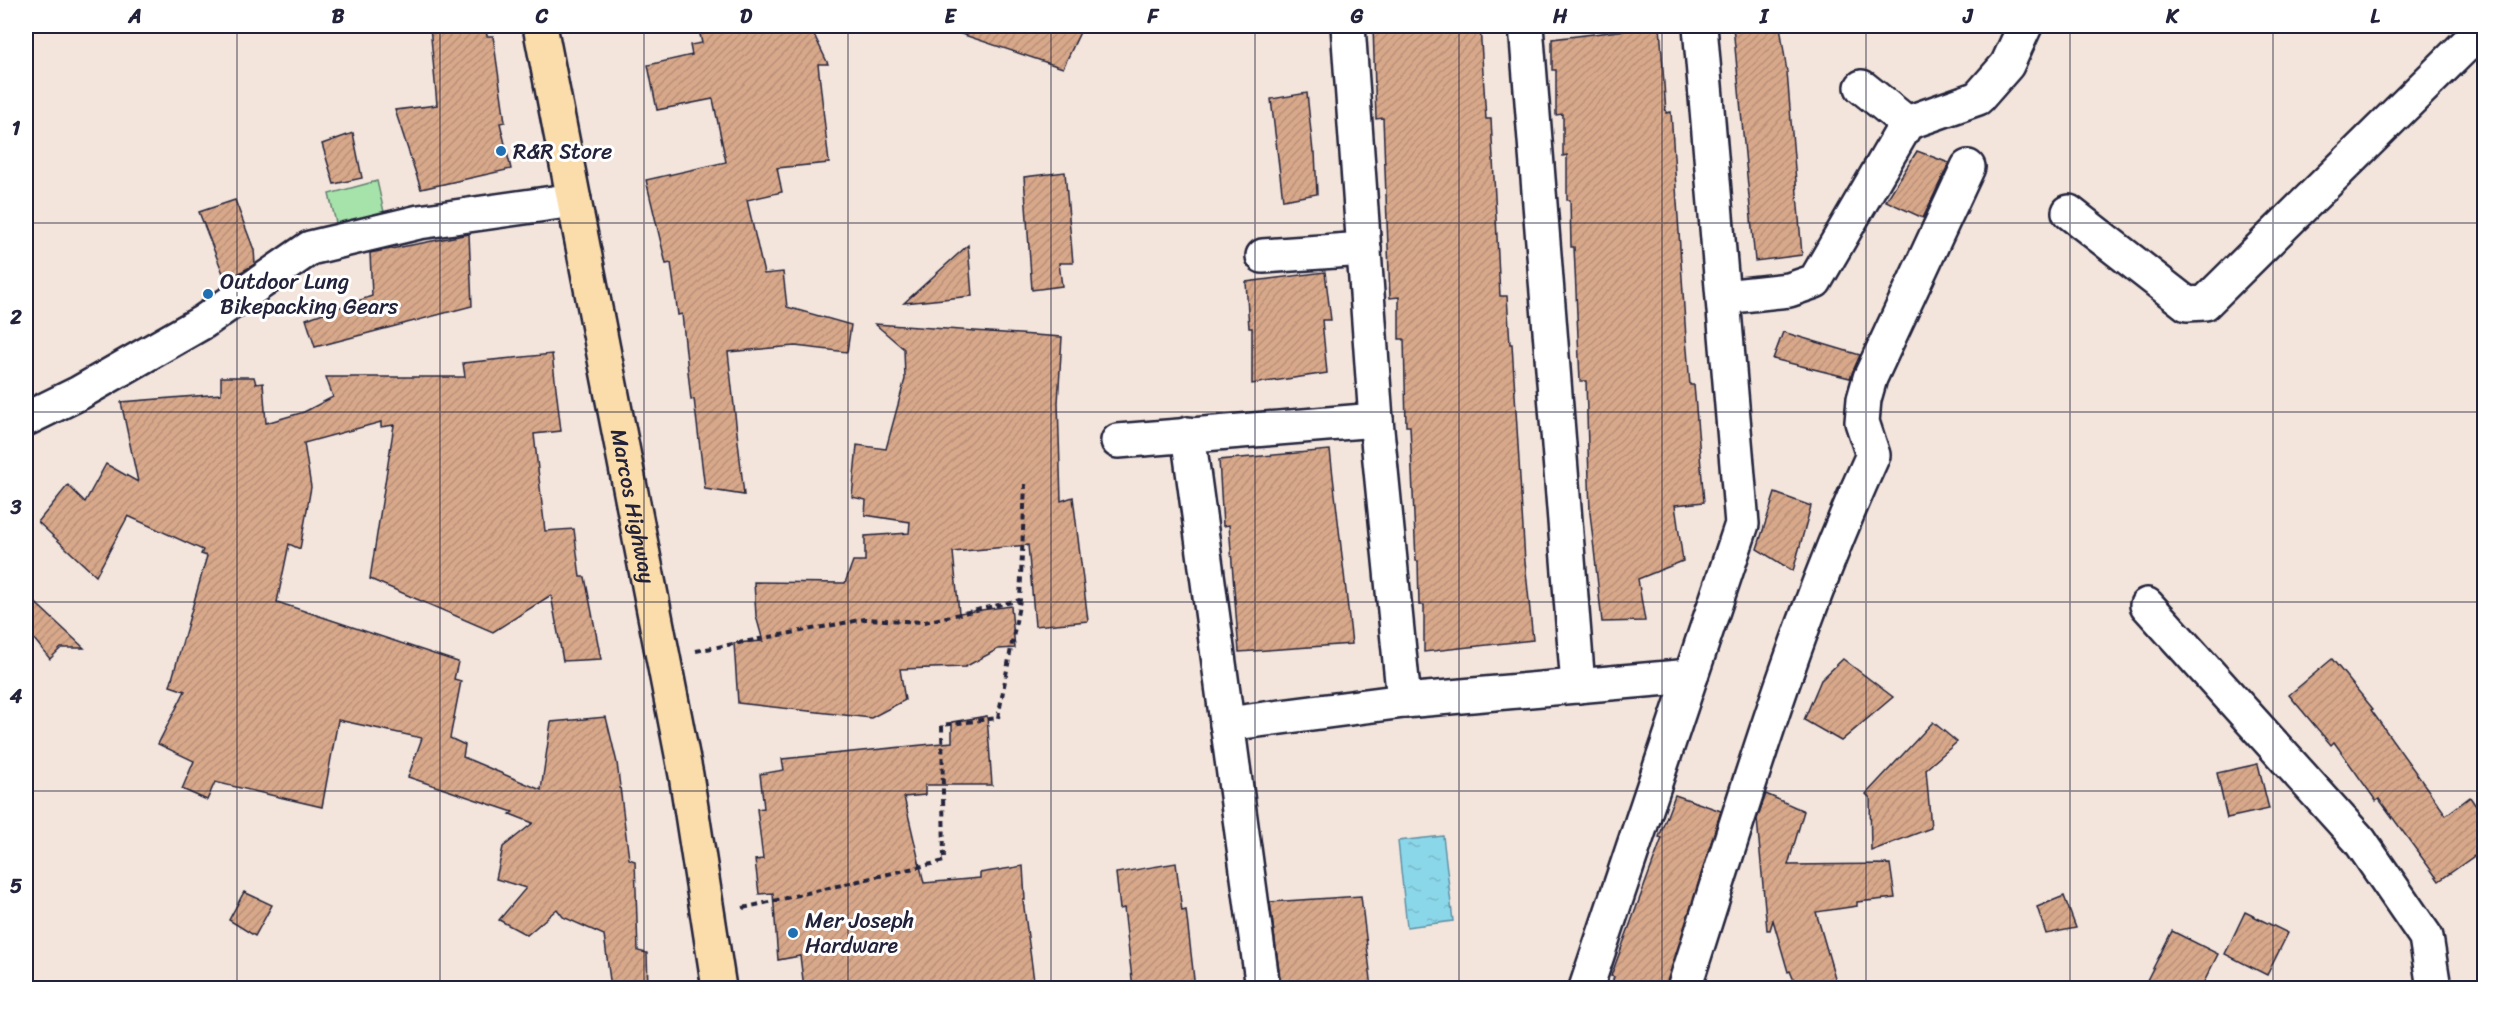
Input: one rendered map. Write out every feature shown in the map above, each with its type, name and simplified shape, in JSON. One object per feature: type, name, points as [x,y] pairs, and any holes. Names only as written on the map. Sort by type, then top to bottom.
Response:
[{"type":"main road","name":"Marcos Highway","points":[[540,26],[686,775],[719,988]]},
{"type":"street","points":[[1348,26],[1376,420],[1404,701]]},
{"type":"street","points":[[1526,26],[1578,686]]},
{"type":"street","points":[[1586,988],[1742,524],[1700,26]]},
{"type":"street","points":[[1724,297],[1789,290],[1815,281],[1907,123],[1978,98],[2007,65],[2025,26]]},
{"type":"street","points":[[2068,212],[2187,304],[2205,303],[2484,27]]},
{"type":"street","points":[[1862,87],[1907,123]]},
{"type":"street","points":[[1684,988],[1795,643],[1834,540],[1873,455],[1862,422],[1863,399],[1870,378],[1968,167]]},
{"type":"street","points":[[26,419],[79,393],[203,322],[310,248],[419,222],[574,200]]},
{"type":"street","points":[[1263,256],[1364,249]]},
{"type":"street","points":[[1118,441],[1376,420]]},
{"type":"street","points":[[1188,434],[1263,988]]},
{"type":"street","points":[[2147,605],[2360,841],[2427,937],[2434,988]]},
{"type":"street","points":[[1227,724],[1404,701],[1691,676]]},
{"type":"path","points":[[731,911],[944,861],[942,725],[998,718],[1020,600],[1025,484]]},
{"type":"path","points":[[735,643],[865,619],[925,622],[1020,600]]},
{"type":"green space","points":[[377,181],[384,212],[337,227],[329,194]]},
{"type":"water","points":[[1443,836],[1453,921],[1407,927],[1398,841]]},
{"type":"building","points":[[430,26],[485,26],[487,36],[493,36],[505,122],[500,123],[511,169],[421,189],[395,110],[437,105]]},
{"type":"building","points":[[698,26],[810,26],[828,64],[818,64],[829,163],[777,168],[782,192],[747,200],[764,274],[783,272],[787,307],[851,325],[847,352],[795,346],[728,352],[744,495],[705,489],[694,399],[691,400],[682,314],[678,315],[671,263],[666,264],[646,180],[726,162],[713,99],[657,110],[648,65],[692,55],[690,45],[702,43]]},
{"type":"building","points":[[952,26],[1061,26],[1081,30],[1063,68],[952,31]]},
{"type":"building","points":[[1373,26],[1480,26],[1486,119],[1491,119],[1500,296],[1507,296],[1510,344],[1512,344],[1525,562],[1533,640],[1424,652],[1424,605],[1419,605],[1410,426],[1406,426],[1404,339],[1399,339],[1399,297],[1390,298],[1383,118],[1376,119]]},
{"type":"building","points":[[1660,26],[1666,113],[1671,112],[1690,385],[1694,385],[1704,502],[1675,505],[1683,561],[1638,579],[1645,621],[1602,622],[1590,513],[1586,381],[1580,381],[1574,247],[1571,247],[1570,200],[1567,200],[1567,155],[1563,156],[1563,114],[1556,115],[1556,70],[1552,70],[1552,39]]},
{"type":"building","points":[[1733,26],[1780,26],[1787,72],[1802,255],[1755,261]]},
{"type":"building","points":[[1307,93],[1313,152],[1315,152],[1317,194],[1283,200],[1271,99]]},
{"type":"building","points":[[353,133],[362,178],[334,184],[322,144]]},
{"type":"building","points":[[1917,151],[1949,163],[1923,218],[1886,201]]},
{"type":"building","points":[[1065,172],[1073,263],[1059,263],[1062,286],[1032,290],[1024,177]]},
{"type":"building","points":[[235,200],[254,250],[255,264],[226,281],[199,212]]},
{"type":"building","points":[[469,234],[472,306],[315,347],[306,319],[372,296],[370,253]]},
{"type":"building","points":[[968,245],[972,296],[904,303]]},
{"type":"building","points":[[1325,272],[1331,320],[1322,320],[1327,373],[1252,384],[1252,328],[1249,328],[1246,282]]},
{"type":"building","points":[[875,324],[1062,337],[1058,403],[1061,501],[1073,497],[1088,621],[1035,626],[1028,545],[953,552],[959,613],[1011,606],[1015,648],[998,649],[965,667],[900,669],[905,700],[871,718],[738,703],[734,643],[763,641],[756,616],[754,582],[845,583],[853,561],[865,561],[865,536],[909,533],[910,522],[865,515],[866,500],[852,497],[857,445],[886,449],[905,379],[904,349]]},
{"type":"building","points":[[1783,332],[1860,355],[1850,378],[1773,359]]},
{"type":"building","points":[[552,354],[561,431],[534,434],[545,531],[574,529],[580,577],[585,577],[601,659],[563,661],[551,595],[493,632],[370,579],[394,425],[381,427],[381,422],[304,443],[311,487],[300,549],[289,544],[277,602],[458,662],[454,679],[461,681],[450,738],[465,745],[463,757],[541,790],[551,722],[606,717],[617,763],[629,859],[635,861],[638,951],[647,953],[648,988],[611,988],[604,935],[563,917],[557,909],[527,935],[499,920],[526,888],[496,879],[503,847],[533,823],[510,814],[513,812],[408,777],[422,738],[338,720],[322,807],[215,782],[207,800],[182,789],[194,761],[158,744],[185,691],[170,686],[207,556],[201,554],[203,550],[128,516],[96,576],[38,522],[68,485],[85,502],[106,464],[138,482],[121,402],[221,394],[221,377],[254,377],[256,384],[263,383],[266,423],[304,412],[333,397],[326,377],[465,377],[463,363]]},
{"type":"building","points":[[1330,450],[1352,644],[1239,652],[1229,525],[1223,526],[1219,460]]},
{"type":"building","points":[[1775,493],[1811,506],[1793,571],[1757,549]]},
{"type":"building","points":[[26,594],[84,648],[61,648],[50,659],[26,629]]},
{"type":"building","points":[[1843,659],[1893,697],[1841,741],[1804,720],[1821,680]]},
{"type":"building","points":[[2332,659],[2373,709],[2371,710],[2446,815],[2470,797],[2484,818],[2484,849],[2439,881],[2379,799],[2376,801],[2334,742],[2331,745],[2289,695]]},
{"type":"building","points":[[987,716],[992,785],[925,785],[925,795],[904,797],[924,883],[980,878],[980,873],[1023,866],[1025,900],[1023,900],[1035,988],[804,988],[800,956],[778,960],[773,893],[759,894],[755,860],[763,859],[757,809],[764,808],[760,774],[784,770],[782,759],[952,742],[952,722]]},
{"type":"building","points":[[1933,722],[1957,742],[1926,769],[1931,828],[1871,851],[1870,798],[1866,794]]},
{"type":"building","points":[[2258,764],[2269,809],[2227,818],[2217,773]]},
{"type":"building","points":[[1766,794],[1804,811],[1788,865],[1890,864],[1895,898],[1857,902],[1857,906],[1816,912],[1838,988],[1797,988],[1790,971],[1788,972],[1773,920],[1770,930],[1767,930],[1757,819]]},
{"type":"building","points":[[1675,795],[1721,811],[1666,988],[1610,988],[1614,977],[1611,976],[1662,838],[1659,837]]},
{"type":"building","points":[[1176,863],[1182,911],[1186,910],[1195,988],[1133,988],[1124,908],[1120,909],[1116,873]]},
{"type":"building","points":[[244,892],[272,905],[255,936],[229,920]]},
{"type":"building","points":[[1361,896],[1372,988],[1281,988],[1270,902]]},
{"type":"building","points":[[2064,896],[2076,928],[2046,934],[2037,907]]},
{"type":"building","points":[[2245,912],[2288,933],[2267,975],[2225,954]]},
{"type":"building","points":[[2172,931],[2218,954],[2201,988],[2143,988]]},
{"type":"place","name":"R&R Store","points":[[501,151]]},
{"type":"place","name":"Outdoor Lung Bikepacking Gears","points":[[208,294]]},
{"type":"place","name":"Mer Joseph Hardware","points":[[793,933]]}]
